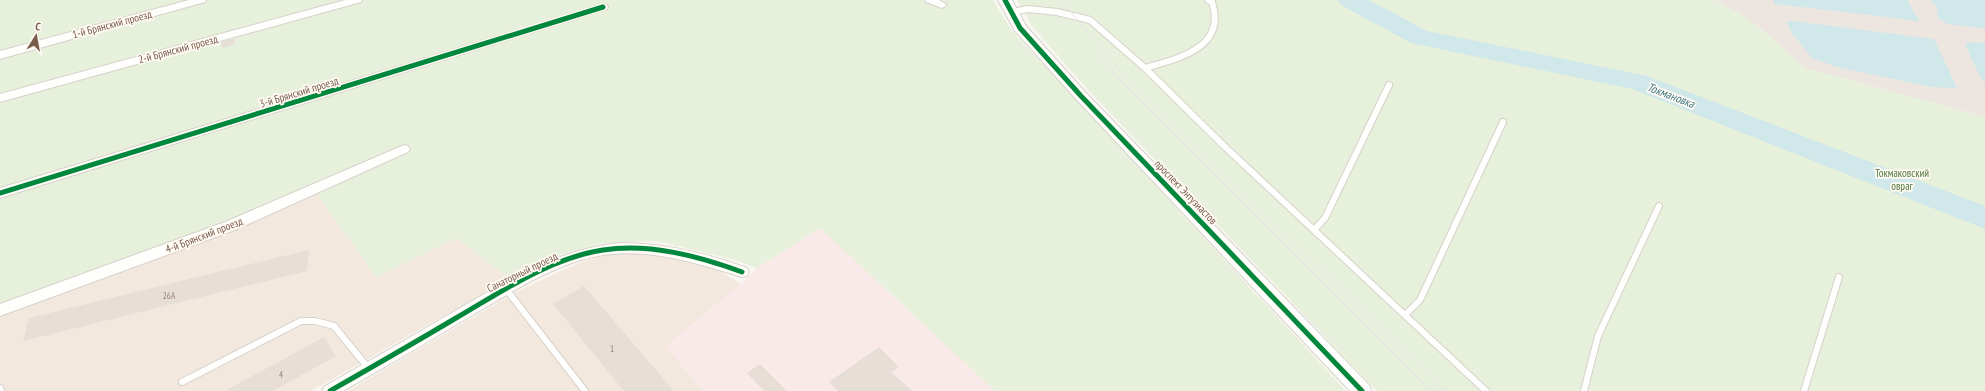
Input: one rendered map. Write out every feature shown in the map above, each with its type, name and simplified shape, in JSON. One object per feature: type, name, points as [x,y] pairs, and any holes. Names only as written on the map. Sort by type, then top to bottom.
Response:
[{"type":"street","name":"1-й Брянский проезд","points":[[0,55],[201,0]]},
{"type":"street","name":"2-й Брянский проезд","points":[[0,98],[357,0]]},
{"type":"street","points":[[930,0],[942,5]]},
{"type":"street","name":"проспект Энтузиастов","points":[[1009,6],[1020,28],[1081,96],[1362,391]]},
{"type":"street","name":"3-й Брянский проезд","points":[[0,193],[603,7]]},
{"type":"street","name":"4-й Брянский проезд","points":[[0,310],[230,226],[404,149]]},
{"type":"street","name":"Санаторный проезд","points":[[330,391],[506,289],[568,260],[602,250],[634,249],[663,251],[725,266],[742,272]]},
{"type":"lane","points":[[1145,68],[1186,54],[1204,42],[1215,28],[1216,14],[1212,2],[1208,0]]},
{"type":"lane","points":[[1009,6],[1057,12],[1090,20],[1145,68],[1223,145],[1406,314],[1486,391]]},
{"type":"lane","points":[[1314,230],[1326,218],[1389,85]]},
{"type":"lane","points":[[1406,314],[1420,300],[1503,122]]},
{"type":"lane","points":[[1584,391],[1598,336],[1659,206]]},
{"type":"lane","points":[[1804,391],[1839,277]]},
{"type":"lane","points":[[506,289],[585,391]]},
{"type":"lane","points":[[182,382],[301,322],[315,321],[334,326],[369,369]]},
{"type":"shaded area","points":[[1715,0],[1985,0],[1985,117],[1805,68],[1753,22]]},
{"type":"shaded area","points":[[311,186],[376,277],[457,238],[509,279],[311,391],[0,391],[0,306]]},
{"type":"shaded area","points":[[820,228],[995,391],[703,391],[666,346],[741,284],[757,268]]},
{"type":"shaded area","points":[[630,253],[658,255],[718,270],[741,284],[666,346],[703,391],[348,391],[516,292],[570,267],[601,255]]},
{"type":"green space","points":[[0,0],[993,0],[1012,31],[1346,391],[995,391],[820,228],[757,268],[732,259],[657,241],[604,243],[563,254],[509,279],[457,238],[376,277],[311,186],[223,224],[0,306]]},
{"type":"green space","name":"Токмаковский овраг","points":[[1017,0],[1715,0],[1753,22],[1805,68],[1985,117],[1985,391],[1377,391],[1090,92],[1031,25]]},
{"type":"water","points":[[1773,0],[1907,0],[1920,21],[1775,4]]},
{"type":"water","points":[[1931,0],[1985,0],[1985,29],[1948,24],[1938,18],[1937,8]]},
{"type":"water","points":[[1793,21],[1934,39],[1957,88],[1931,87],[1837,67],[1812,58],[1793,34],[1786,22]]},
{"type":"water","points":[[1971,42],[1985,43],[1985,82],[1980,77],[1965,44]]},
{"type":"building","points":[[234,39],[235,44],[222,48],[221,42]]},
{"type":"building","points":[[309,250],[307,271],[23,341],[29,318]]},
{"type":"building","points":[[584,286],[674,391],[624,391],[553,304]]},
{"type":"building","points":[[324,337],[336,356],[273,391],[225,391]]},
{"type":"building","points":[[879,347],[899,367],[891,372],[912,391],[838,391],[829,382]]},
{"type":"building","points":[[760,364],[787,391],[764,391],[747,373]]},
{"type":"waterway","name":"Токмановка","points":[[1350,0],[1420,37],[1638,82],[1985,218]]},
{"type":"tram line","points":[[1061,0],[1122,73],[1444,391]]},
{"type":"tram line","points":[[1095,50],[1117,77],[1431,391]]},
{"type":"cycle path","points":[[1005,0],[1020,28],[1081,96],[1362,391]]},
{"type":"cycle path","points":[[0,193],[603,7]]},
{"type":"cycle path","points":[[330,391],[511,286],[549,267],[586,254],[603,250],[620,249],[674,252],[692,256],[742,272]]}]
